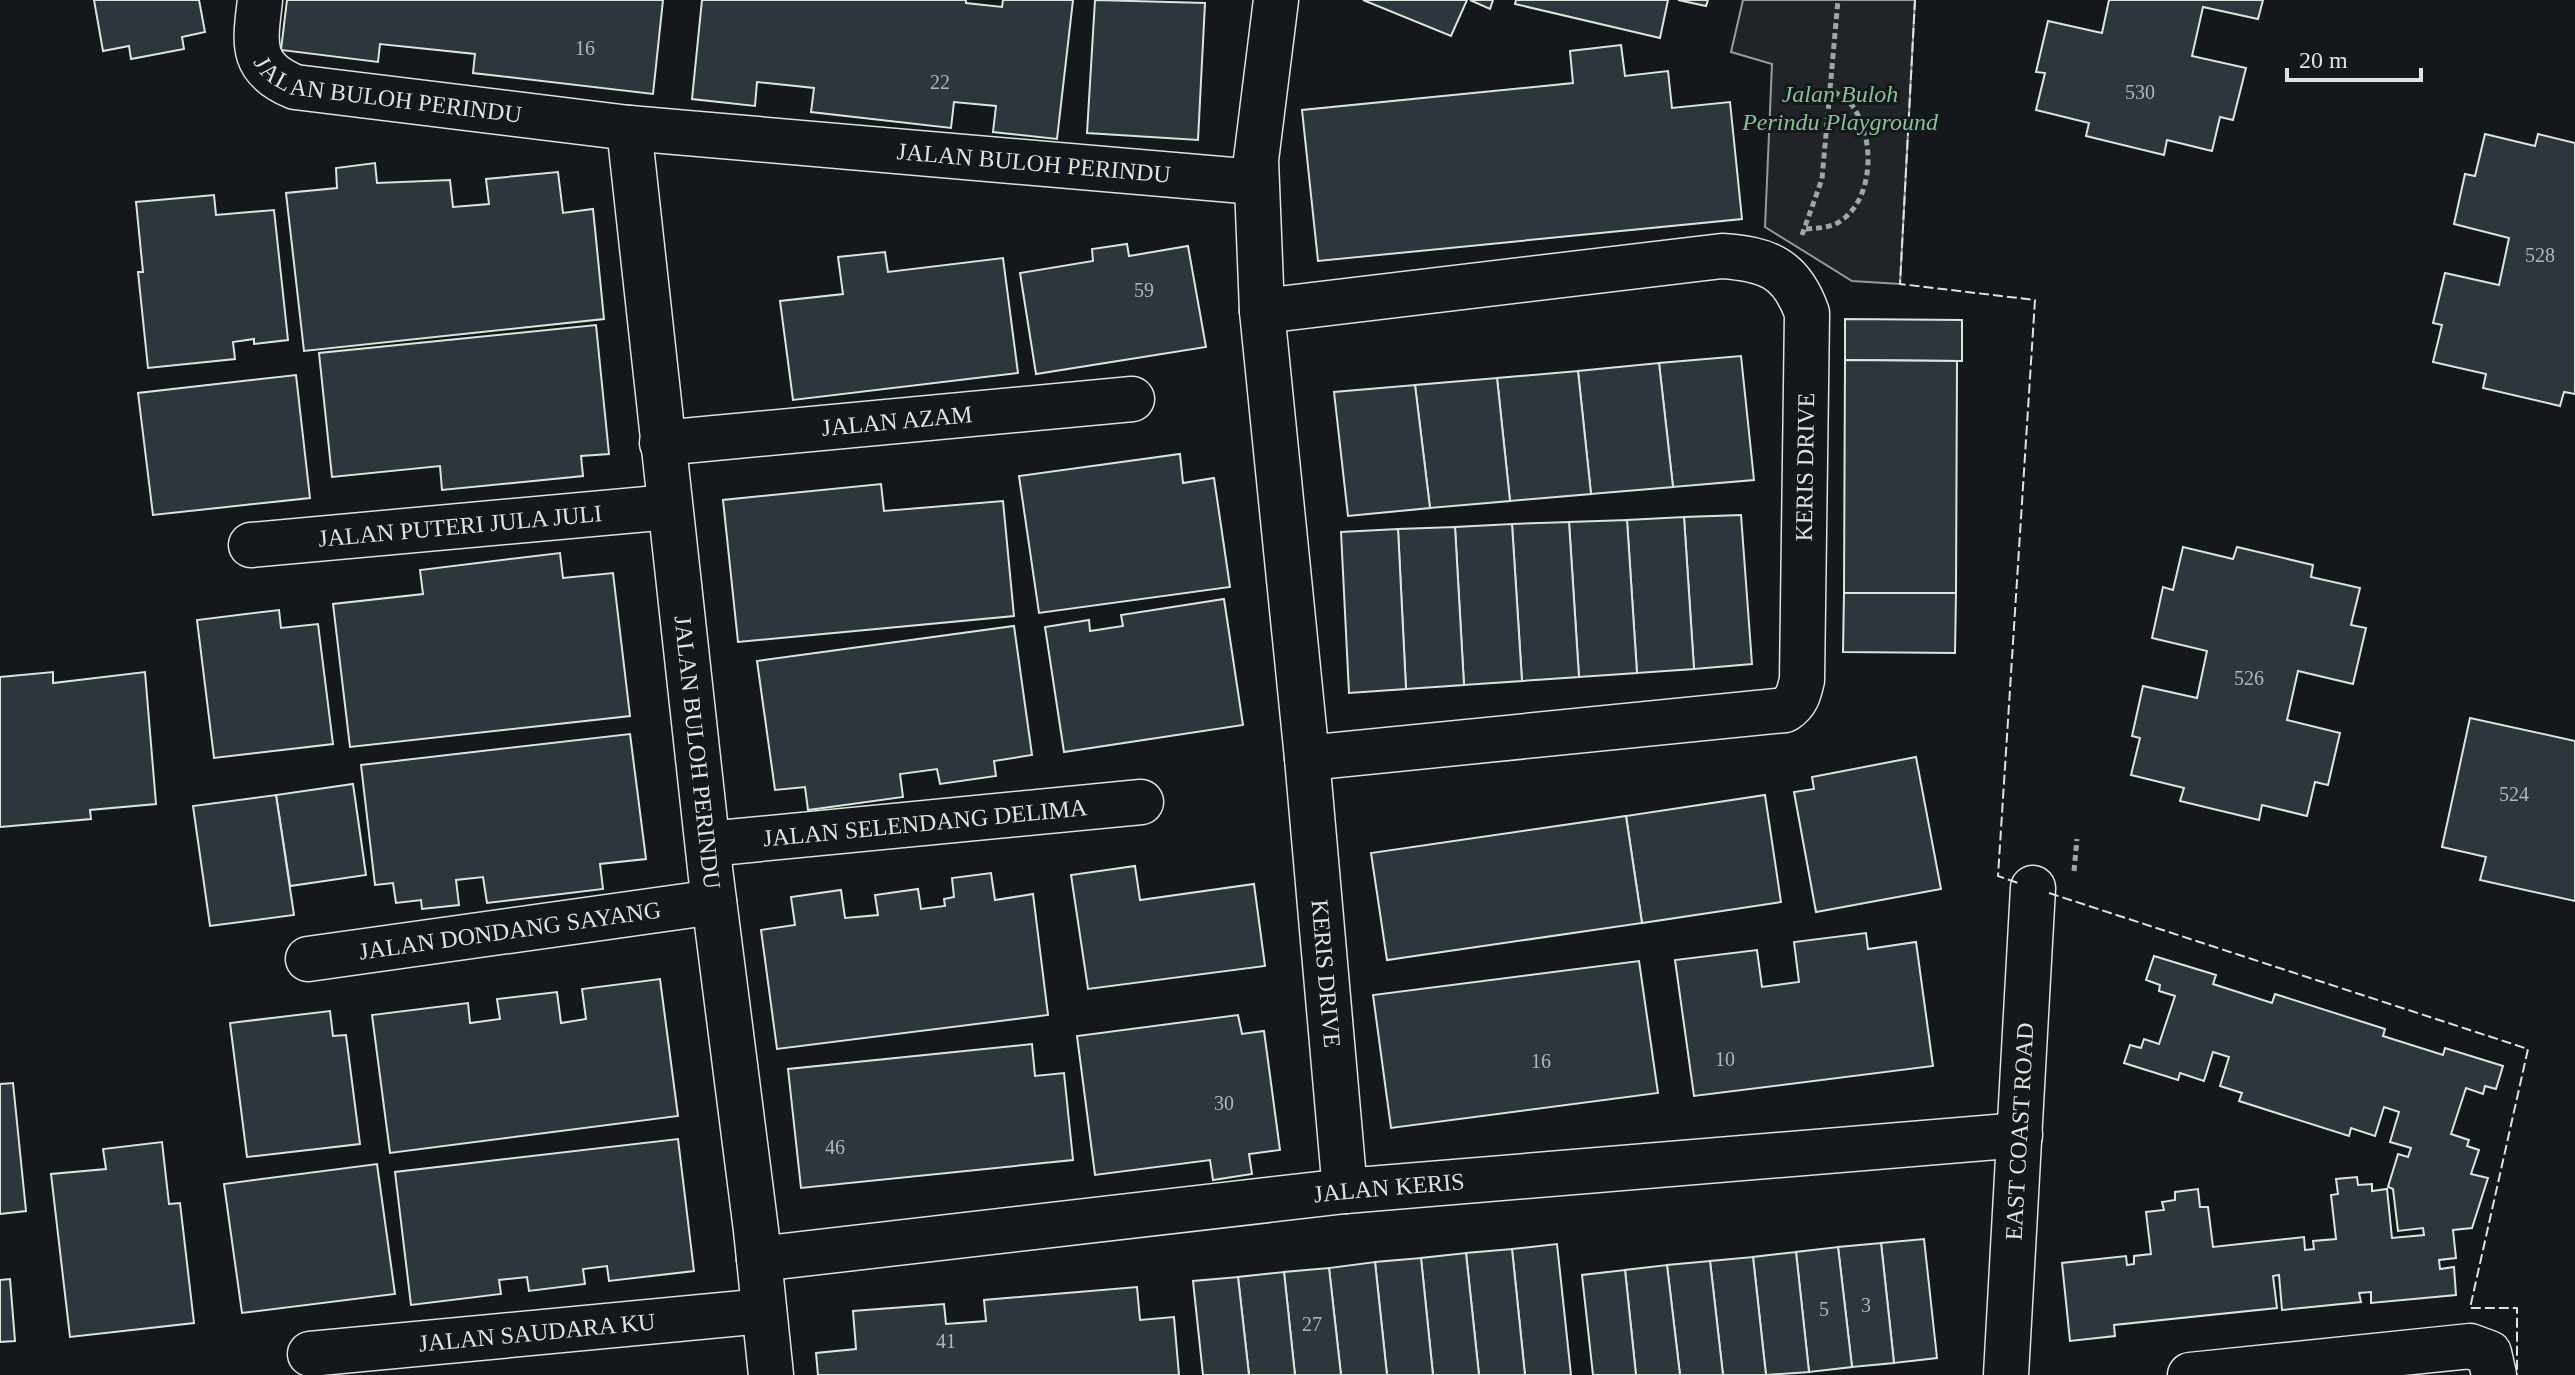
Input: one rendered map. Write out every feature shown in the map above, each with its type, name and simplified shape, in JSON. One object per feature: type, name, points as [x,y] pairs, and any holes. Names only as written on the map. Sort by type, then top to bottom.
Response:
[{"type":"street","name":"JALAN BULOH PERINDU","points":[[260,0],[257,54],[267,71],[295,87],[629,128],[1255,182]]},
{"type":"street","points":[[1255,182],[1276,0]]},
{"type":"street","name":"JALAN BULOH PERINDU","points":[[629,128],[669,507],[771,1375]]},
{"type":"street","name":"KERIS DRIVE","points":[[1255,182],[1262,311],[1307,758],[1345,1191]]},
{"type":"street","name":"KERIS DRIVE","points":[[1262,311],[1722,256],[1756,258],[1782,272],[1798,288],[1807,313],[1802,680],[1799,696],[1791,706],[1785,710],[1307,758]]},
{"type":"street","name":"JALAN AZAM","points":[[662,443],[1132,399]]},
{"type":"street","name":"JALAN PUTERI JULA JULI","points":[[251,545],[669,507]]},
{"type":"street","name":"JALAN SELENDANG DELIMA","points":[[708,844],[1141,802]]},
{"type":"street","name":"EAST COAST ROAD","points":[[2006,1375],[2033,888]]},
{"type":"street","name":"JALAN DONDANG SAYANG","points":[[308,959],[714,902]]},
{"type":"street","name":"JALAN KERIS","points":[[759,1259],[1345,1191],[2020,1135]]},
{"type":"street","name":"JALAN SAUDARA KU","points":[[310,1354],[764,1311]]},
{"type":"street","points":[[2190,1375],[2470,1346],[2489,1353],[2494,1375]]},
{"type":"path","points":[[1799,239],[1822,179],[1838,0]]},
{"type":"path","points":[[1805,229],[1826,228],[1843,220],[1859,201],[1869,169],[1865,133],[1851,104],[1830,89]]},
{"type":"green space","name":"Jalan Buloh Perindu Playground","points":[[1743,0],[1915,0],[1900,284],[1852,281],[1765,227],[1772,64],[1731,52]]},
{"type":"building","points":[[94,0],[199,0],[205,32],[182,37],[184,49],[131,59],[129,46],[103,51]]},
{"type":"building","points":[[287,0],[663,0],[653,94],[473,73],[475,54],[380,44],[378,62],[281,50]]},
{"type":"building","points":[[702,0],[966,0],[966,3],[1002,7],[1003,0],[1073,0],[1057,139],[993,132],[996,106],[954,102],[951,128],[811,112],[814,88],[757,82],[755,106],[692,99]]},
{"type":"building","points":[[1095,0],[1205,3],[1198,140],[1087,133]]},
{"type":"building","points":[[1363,0],[1467,0],[1451,36]]},
{"type":"building","points":[[1470,0],[1493,0],[1490,9]]},
{"type":"building","points":[[1516,0],[1668,0],[1660,38],[1515,4]]},
{"type":"building","points":[[1678,0],[1708,0],[1706,6]]},
{"type":"building","points":[[2109,0],[2263,0],[2258,19],[2203,7],[2192,56],[2246,68],[2233,120],[2220,117],[2212,151],[2167,140],[2164,155],[2086,136],[2089,123],[2036,110],[2045,73],[2036,72],[2048,21],[2102,33]]},
{"type":"building","points":[[1621,45],[1625,76],[1668,71],[1672,108],[1730,102],[1742,219],[1318,261],[1302,110],[1573,83],[1570,51]]},
{"type":"building","points":[[2485,134],[2535,146],[2538,134],[2575,143],[2575,394],[2564,392],[2560,406],[2483,388],[2486,374],[2433,362],[2442,325],[2433,323],[2445,273],[2499,285],[2509,238],[2454,224],[2465,174],[2475,176]]},
{"type":"building","points":[[375,163],[377,183],[450,180],[453,207],[489,204],[486,179],[558,172],[563,213],[593,209],[604,319],[304,351],[286,193],[337,188],[336,168]]},
{"type":"building","points":[[214,195],[216,215],[274,210],[288,340],[254,344],[254,339],[233,342],[235,359],[148,368],[138,272],[143,272],[136,202]]},
{"type":"building","points":[[1127,244],[1129,256],[1188,246],[1206,347],[1036,374],[1020,273],[1093,261],[1092,249]]},
{"type":"building","points":[[885,252],[888,272],[1003,258],[1018,373],[793,400],[780,301],[843,294],[838,257]]},
{"type":"building","points":[[1845,319],[1962,320],[1962,361],[1845,360]]},
{"type":"building","points":[[596,325],[609,454],[581,456],[583,476],[442,490],[440,466],[332,477],[319,353]]},
{"type":"building","points":[[1741,356],[1754,480],[1673,487],[1659,363]]},
{"type":"building","points":[[1845,360],[1957,361],[1956,593],[1844,593]]},
{"type":"building","points":[[1659,363],[1673,487],[1591,494],[1578,371]]},
{"type":"building","points":[[1578,371],[1591,494],[1510,501],[1497,378]]},
{"type":"building","points":[[296,375],[310,498],[153,515],[138,393]]},
{"type":"building","points":[[1497,378],[1510,501],[1430,508],[1415,385]]},
{"type":"building","points":[[1415,385],[1430,508],[1348,516],[1334,392]]},
{"type":"building","points":[[1180,454],[1183,483],[1214,478],[1230,587],[1039,613],[1019,476]]},
{"type":"building","points":[[881,484],[884,511],[1003,501],[1014,616],[738,642],[723,500]]},
{"type":"building","points":[[1741,515],[1752,664],[1694,669],[1684,517]]},
{"type":"building","points":[[1684,517],[1694,669],[1637,673],[1627,520]]},
{"type":"building","points":[[1627,520],[1637,673],[1579,677],[1569,522]]},
{"type":"building","points":[[1569,522],[1579,677],[1522,681],[1512,524]]},
{"type":"building","points":[[1512,524],[1522,681],[1464,685],[1455,527]]},
{"type":"building","points":[[1455,527],[1464,685],[1406,689],[1398,529]]},
{"type":"building","points":[[1398,529],[1406,689],[1349,693],[1341,532]]},
{"type":"building","points":[[2183,547],[2233,559],[2237,547],[2313,565],[2311,577],[2360,588],[2351,625],[2366,628],[2353,684],[2298,671],[2287,720],[2340,733],[2328,785],[2315,782],[2307,816],[2262,805],[2259,820],[2180,801],[2184,788],[2131,775],[2140,738],[2132,736],[2143,686],[2197,698],[2207,651],[2152,638],[2163,587],[2173,590]]},
{"type":"building","points":[[560,553],[563,578],[613,573],[630,716],[350,747],[333,604],[423,594],[420,570]]},
{"type":"building","points":[[1844,593],[1956,593],[1955,653],[1843,652]]},
{"type":"building","points":[[1224,599],[1243,725],[1064,752],[1045,627],[1089,620],[1090,631],[1123,626],[1121,615]]},
{"type":"building","points":[[279,610],[281,628],[318,624],[333,744],[214,758],[197,620]]},
{"type":"building","points":[[1014,626],[1032,755],[994,761],[996,776],[940,784],[937,769],[900,774],[903,797],[808,810],[805,787],[775,790],[757,661]]},
{"type":"building","points":[[53,672],[53,683],[145,672],[156,804],[90,810],[91,819],[0,827],[0,677]]},
{"type":"building","points":[[2470,718],[2575,741],[2575,901],[2480,880],[2486,857],[2442,847]]},
{"type":"building","points":[[630,734],[646,859],[600,864],[603,889],[487,903],[483,877],[456,880],[459,905],[422,909],[421,900],[396,903],[393,883],[375,885],[361,765]]},
{"type":"building","points":[[1916,757],[1941,889],[1816,912],[1794,792],[1814,789],[1812,777]]},
{"type":"building","points":[[353,784],[366,875],[290,886],[276,795]]},
{"type":"building","points":[[276,795],[294,915],[210,926],[193,806]]},
{"type":"building","points":[[1765,795],[1781,902],[1642,923],[1626,816]]},
{"type":"building","points":[[1626,816],[1642,923],[1387,960],[1371,853]]},
{"type":"building","points":[[1135,866],[1140,900],[1254,884],[1265,966],[1088,989],[1071,875]]},
{"type":"building","points":[[991,873],[995,900],[1033,894],[1048,1015],[777,1049],[761,930],[795,925],[791,897],[841,890],[845,918],[878,915],[875,895],[918,889],[921,909],[945,906],[944,899],[954,897],[952,878]]},
{"type":"building","points":[[1866,933],[1868,949],[1916,942],[1933,1066],[1694,1096],[1675,960],[1757,950],[1762,987],[1799,982],[1794,942]]},
{"type":"building","points":[[2154,956],[2216,975],[2213,984],[2272,1003],[2275,994],[2385,1029],[2383,1036],[2443,1055],[2445,1048],[2503,1066],[2496,1089],[2485,1086],[2483,1094],[2466,1088],[2451,1134],[2469,1140],[2467,1146],[2479,1150],[2471,1174],[2488,1178],[2472,1228],[2453,1230],[2456,1258],[2439,1260],[2440,1269],[2454,1267],[2456,1295],[2371,1303],[2371,1292],[2359,1293],[2361,1302],[2282,1310],[2279,1275],[2273,1276],[2277,1308],[2114,1325],[2115,1336],[2070,1341],[2062,1263],[2126,1256],[2127,1265],[2134,1264],[2134,1256],[2151,1254],[2146,1212],[2164,1210],[2162,1202],[2175,1200],[2175,1192],[2198,1189],[2200,1207],[2208,1207],[2213,1247],[2304,1237],[2305,1250],[2314,1249],[2313,1241],[2336,1239],[2331,1195],[2338,1194],[2336,1179],[2357,1177],[2358,1185],[2372,1184],[2372,1191],[2387,1189],[2392,1238],[2424,1235],[2423,1228],[2398,1231],[2393,1189],[2388,1187],[2398,1154],[2408,1157],[2411,1148],[2390,1142],[2399,1112],[2384,1107],[2375,1136],[2351,1128],[2349,1136],[2239,1101],[2242,1093],[2220,1086],[2229,1057],[2213,1052],[2204,1081],[2180,1073],[2178,1080],[2124,1063],[2130,1045],[2141,1048],[2144,1039],[2159,1044],[2175,996],[2159,991],[2160,985],[2146,980]]},
{"type":"building","points":[[1639,961],[1658,1093],[1391,1128],[1373,995]]},
{"type":"building","points":[[660,979],[678,1116],[390,1153],[372,1015],[468,1003],[470,1023],[500,1019],[497,999],[557,992],[561,1023],[586,1019],[582,989]]},
{"type":"building","points":[[330,1011],[333,1036],[346,1035],[360,1144],[247,1157],[230,1023]]},
{"type":"building","points":[[1238,1015],[1242,1034],[1264,1031],[1280,1150],[1249,1154],[1252,1174],[1213,1180],[1210,1160],[1095,1175],[1077,1036]]},
{"type":"building","points":[[1032,1044],[1035,1076],[1064,1073],[1073,1160],[801,1188],[788,1069]]},
{"type":"building","points":[[13,1083],[26,1211],[0,1214],[0,1084]]},
{"type":"building","points":[[678,1139],[694,1271],[609,1281],[607,1266],[583,1269],[585,1284],[529,1291],[527,1277],[499,1280],[501,1294],[411,1305],[395,1172]]},
{"type":"building","points":[[162,1142],[169,1204],[180,1203],[194,1323],[70,1337],[51,1174],[106,1169],[103,1149]]},
{"type":"building","points":[[377,1164],[395,1294],[242,1313],[224,1184]]},
{"type":"building","points":[[1924,1239],[1937,1358],[1894,1363],[1881,1243]]},
{"type":"building","points":[[1881,1243],[1894,1363],[1852,1367],[1838,1247]]},
{"type":"building","points":[[1557,1244],[1571,1375],[1525,1375],[1512,1249]]},
{"type":"building","points":[[1838,1247],[1852,1367],[1809,1372],[1796,1252]]},
{"type":"building","points":[[1512,1249],[1525,1375],[1479,1375],[1466,1253]]},
{"type":"building","points":[[1796,1252],[1809,1372],[1766,1375],[1753,1257]]},
{"type":"building","points":[[1466,1253],[1479,1375],[1433,1375],[1421,1258]]},
{"type":"building","points":[[1753,1257],[1766,1375],[1723,1375],[1710,1261]]},
{"type":"building","points":[[1421,1258],[1433,1375],[1387,1375],[1375,1262]]},
{"type":"building","points":[[1710,1261],[1723,1375],[1680,1375],[1667,1265]]},
{"type":"building","points":[[1375,1262],[1387,1375],[1341,1375],[1329,1268]]},
{"type":"building","points":[[1667,1265],[1680,1375],[1636,1375],[1625,1270]]},
{"type":"building","points":[[1329,1268],[1341,1375],[1295,1375],[1284,1272]]},
{"type":"building","points":[[1625,1270],[1636,1375],[1593,1375],[1582,1275]]},
{"type":"building","points":[[1284,1272],[1295,1375],[1249,1375],[1238,1277]]},
{"type":"building","points":[[1238,1277],[1249,1375],[1203,1375],[1193,1281]]},
{"type":"building","points":[[10,1279],[15,1341],[0,1342],[0,1280]]},
{"type":"building","points":[[1137,1287],[1140,1320],[1174,1317],[1179,1375],[818,1375],[816,1353],[856,1349],[853,1311],[944,1304],[946,1324],[986,1321],[984,1300]]},
{"type":"fence","points":[[1915,0],[1900,284],[2035,300],[1998,876],[2018,883]]},
{"type":"fence","points":[[2049,893],[2528,1049],[2470,1308],[2517,1308],[2517,1375]]}]
